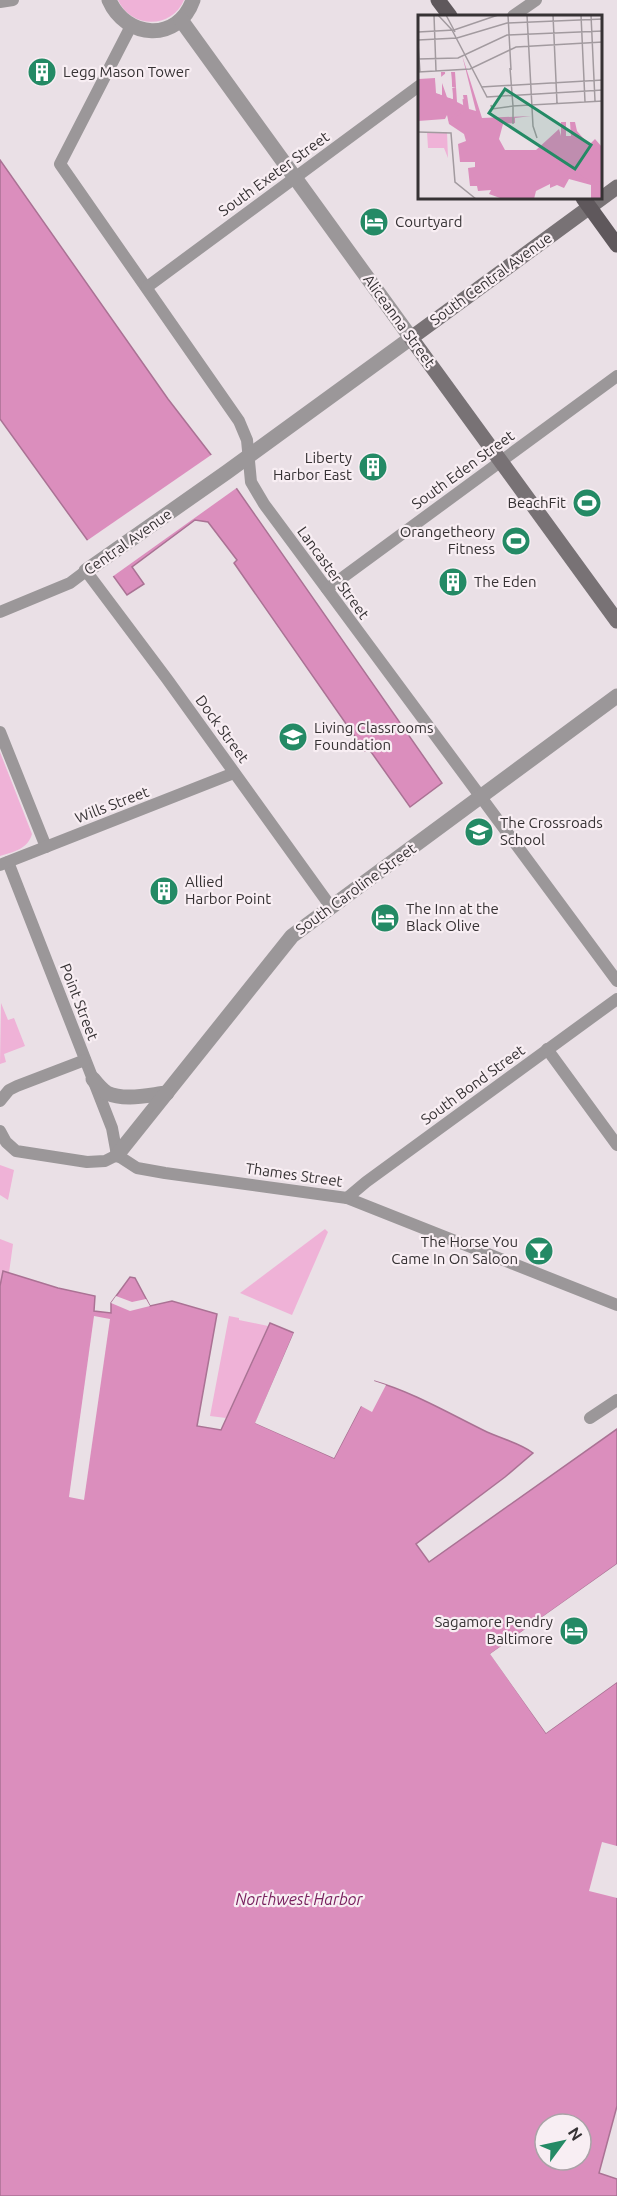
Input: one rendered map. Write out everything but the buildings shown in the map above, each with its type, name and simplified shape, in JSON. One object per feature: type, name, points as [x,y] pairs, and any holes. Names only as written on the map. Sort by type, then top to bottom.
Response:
[{"type":"main road","points":[[438,0],[449,15]]},
{"type":"main road","name":"South Central Avenue","points":[[602,195],[617,188]]},
{"type":"main road","points":[[586,203],[617,245]]},
{"type":"main road","name":"South Central Avenue","points":[[411,338],[586,203]]},
{"type":"main road","name":"Aliceanna Street","points":[[411,338],[617,621]]},
{"type":"street","points":[[0,2],[14,0]]},
{"type":"street","points":[[109,0],[117,15],[131,26],[146,31],[170,27],[181,20],[193,0]]},
{"type":"street","points":[[514,15],[536,0]]},
{"type":"street","name":"Aliceanna Street","points":[[181,20],[411,338]]},
{"type":"street","name":"Lancaster Street","points":[[131,26],[60,164],[239,421],[247,440],[249,474],[255,489],[400,690],[617,981]]},
{"type":"street","name":"South Exeter Street","points":[[147,287],[418,87]]},
{"type":"street","name":"South Central Avenue","points":[[249,456],[411,338]]},
{"type":"street","name":"South Eden Street","points":[[327,589],[617,376]]},
{"type":"street","name":"Central Avenue","points":[[0,612],[70,583],[249,456]]},
{"type":"street","name":"Dock Street","points":[[91,567],[234,773],[331,907]]},
{"type":"street","name":"South Caroline Street","points":[[117,1155],[292,936],[617,696]]},
{"type":"street","points":[[0,732],[46,847]]},
{"type":"street","name":"Wills Street","points":[[4,863],[234,773]]},
{"type":"street","name":"Point Street","points":[[4,863],[112,1128],[117,1155]]},
{"type":"street","name":"South Bond Street","points":[[347,1198],[617,999]]},
{"type":"street","points":[[547,1049],[617,1145]]},
{"type":"street","points":[[0,1101],[9,1090],[17,1086],[85,1060]]},
{"type":"street","points":[[93,1079],[105,1092],[118,1096],[139,1097],[167,1093]]},
{"type":"street","points":[[0,1131],[6,1142],[16,1151],[87,1162],[105,1161],[117,1155]]},
{"type":"street","name":"Thames Street","points":[[117,1155],[137,1168],[347,1198],[617,1305]]},
{"type":"street","points":[[590,1418],[617,1400]]},
{"type":"shaded area","points":[[118,0],[184,0],[178,10],[170,16],[151,22],[132,16],[124,10]]},
{"type":"shaded area","points":[[0,752],[32,834],[24,846],[0,856]]},
{"type":"shaded area","points":[[1,1003],[8,1020],[14,1018],[25,1046],[4,1054],[6,1062],[0,1064]]},
{"type":"shaded area","points":[[0,1165],[14,1170],[8,1200],[0,1195]]},
{"type":"shaded area","points":[[325,1229],[328,1232],[292,1315],[240,1293]]},
{"type":"shaded area","points":[[0,1239],[13,1244],[9,1273],[3,1271],[0,1286]]},
{"type":"shaded area","points":[[229,1316],[268,1326],[226,1418],[210,1416]]},
{"type":"water","points":[[0,160],[168,399],[232,482],[442,783],[410,807],[369,749],[365,751],[234,563],[237,560],[208,522],[195,520],[132,567],[144,584],[127,595],[0,419]]},
{"type":"water","name":"Northwest Harbor","points":[[3,1271],[58,1288],[95,1296],[94,1311],[111,1313],[111,1303],[130,1277],[135,1278],[150,1306],[172,1301],[217,1314],[197,1426],[221,1430],[270,1323],[294,1333],[256,1423],[334,1458],[374,1381],[417,1397],[533,1453],[416,1544],[429,1562],[617,1429],[617,1564],[491,1654],[546,1733],[617,1682],[617,2106],[599,2173],[617,2179],[617,2196],[0,2196],[0,1286]]},
{"type":"pier","points":[[214,453],[238,487],[112,577],[85,542]]},
{"type":"pier","points":[[116,1296],[132,1302],[146,1299],[150,1306],[130,1311],[111,1303]]},
{"type":"pier","points":[[94,1316],[110,1319],[84,1500],[69,1497]]},
{"type":"pier","points":[[295,1330],[296,1334],[259,1422],[332,1455],[371,1379],[375,1378],[374,1381],[386,1385],[372,1412],[361,1406],[334,1458],[255,1423]]},
{"type":"pier","points":[[617,1564],[617,1568],[495,1655],[547,1729],[617,1679],[617,1682],[546,1733],[490,1654]]},
{"type":"pier","points":[[546,1661],[558,1677],[526,1698],[517,1682]]},
{"type":"pier","points":[[602,1842],[617,1846],[617,1898],[589,1891]]},
{"type":"place","name":"Legg Mason Tower","points":[[42,72]]},
{"type":"place","name":"Courtyard","points":[[374,222]]},
{"type":"place","name":"Liberty Harbor East","points":[[373,467]]},
{"type":"place","name":"BeachFit","points":[[587,503]]},
{"type":"place","name":"Orangetheory Fitness","points":[[516,541]]},
{"type":"place","name":"The Eden","points":[[453,582]]},
{"type":"place","name":"Living Classrooms Foundation","points":[[293,737]]},
{"type":"place","name":"The Crossroads School","points":[[479,832]]},
{"type":"place","name":"Allied Harbor Point","points":[[164,891]]},
{"type":"place","name":"The Inn at the Black Olive","points":[[385,918]]},
{"type":"place","name":"The Horse You Came In On Saloon","points":[[539,1251]]},
{"type":"place","name":"Sagamore Pendry Baltimore","points":[[574,1631]]}]
